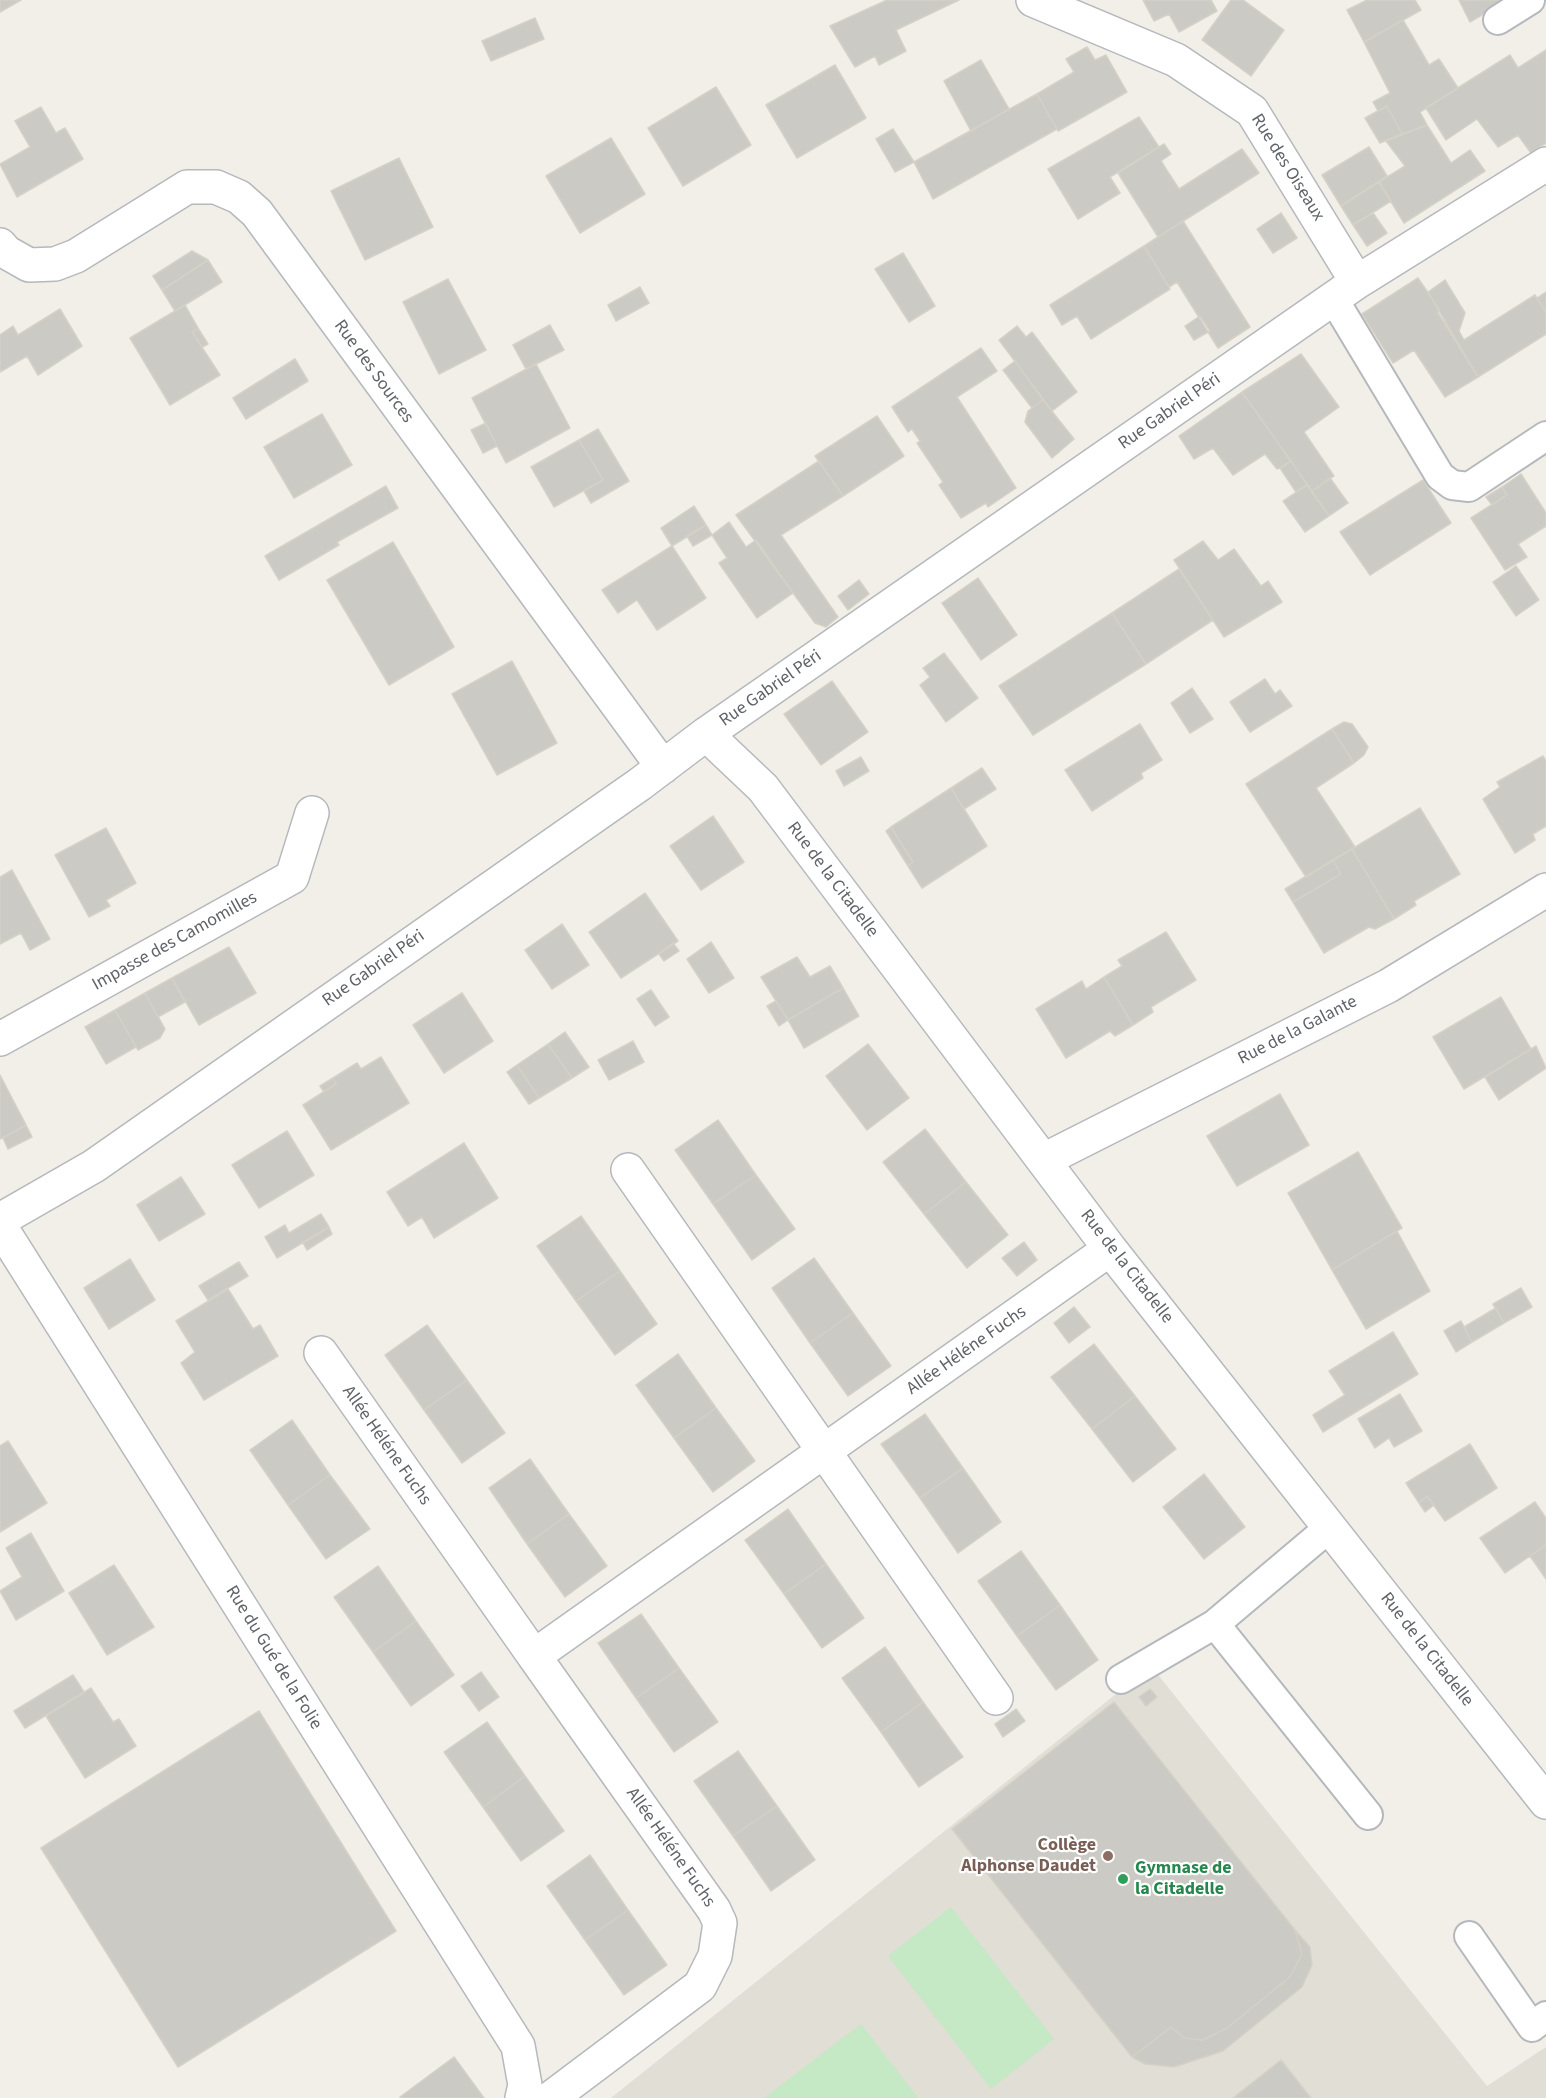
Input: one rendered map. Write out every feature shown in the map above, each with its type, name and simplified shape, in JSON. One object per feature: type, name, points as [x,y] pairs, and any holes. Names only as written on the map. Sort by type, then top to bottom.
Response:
[{"type":"street","name":"Rue des Oiseaux","points":[[1033,0],[1176,60],[1252,111],[1345,290]]},
{"type":"street","name":"Rue Gabriel Péri","points":[[0,1220],[94,1166],[706,734],[1345,290],[1546,164]]},
{"type":"street","name":"Rue des Sources","points":[[0,245],[6,252],[29,265],[55,264],[76,256],[187,187],[216,187],[239,197],[257,213],[663,766]]},
{"type":"street","name":"Rue de la Citadelle","points":[[706,734],[763,788],[1110,1249],[1546,1802]]},
{"type":"street","name":"Impasse des Camomilles","points":[[0,1039],[292,877],[312,813]]},
{"type":"street","name":"Rue de la Galante","points":[[1044,1160],[1388,986],[1546,890]]},
{"type":"street","points":[[628,1170],[996,1698]]},
{"type":"street","name":"Rue du Gué de la Folie","points":[[0,1226],[518,2046],[525,2085],[522,2098]]},
{"type":"street","name":"Allée Héléne Fuchs","points":[[534,1656],[1110,1249]]},
{"type":"street","name":"Allée Héléne Fuchs","points":[[321,1353],[714,1910],[720,1923],[715,1956],[700,1986],[551,2098]]},
{"type":"lane","points":[[1498,20],[1530,0]]},
{"type":"lane","points":[[1345,290],[1440,476],[1452,485],[1468,487],[1546,436]]},
{"type":"lane","points":[[1121,1679],[1215,1624],[1330,1527]]},
{"type":"lane","points":[[1215,1624],[1368,1815]]},
{"type":"lane","points":[[1468,1936],[1532,2027],[1546,2016]]},
{"type":"shaded area","name":"Collège Alphonse Daudet","points":[[1151,1666],[1487,2086],[1546,2047],[1546,2098],[611,2098]]},
{"type":"green space","points":[[951,1907],[1054,2039],[991,2089],[888,1956]]},
{"type":"green space","points":[[861,2024],[918,2098],[764,2098]]},
{"type":"building","points":[[0,0],[21,0],[0,12]]},
{"type":"building","points":[[887,0],[959,0],[896,30],[906,51],[879,65],[875,56],[855,67],[830,26]]},
{"type":"building","points":[[1143,0],[1211,0],[1217,11],[1179,32],[1169,14],[1154,21]]},
{"type":"building","points":[[1231,0],[1243,0],[1284,30],[1251,76],[1202,40]]},
{"type":"building","points":[[1367,0],[1415,0],[1421,10],[1364,42],[1347,10]]},
{"type":"building","points":[[1459,0],[1507,0],[1470,22]]},
{"type":"building","points":[[535,18],[544,39],[491,61],[482,41]]},
{"type":"building","points":[[1403,20],[1429,65],[1439,59],[1458,88],[1420,112],[1427,125],[1402,134],[1387,106],[1378,111],[1373,102],[1390,93],[1364,42]]},
{"type":"building","points":[[1087,47],[1095,60],[1106,55],[1127,92],[1058,131],[1037,94],[1074,72],[1066,59]]},
{"type":"building","points":[[1546,50],[1546,143],[1531,153],[1518,135],[1498,147],[1477,119],[1446,140],[1426,108],[1510,55],[1518,68]]},
{"type":"building","points":[[981,60],[1009,109],[971,131],[944,81]]},
{"type":"building","points":[[835,65],[866,118],[797,158],[766,105]]},
{"type":"building","points":[[716,87],[751,145],[683,186],[648,128]]},
{"type":"building","points":[[1037,94],[1057,129],[933,199],[914,162]]},
{"type":"building","points":[[1387,106],[1402,134],[1380,143],[1365,118]]},
{"type":"building","points":[[41,107],[56,133],[65,128],[83,159],[17,197],[0,164],[30,147],[15,121]]},
{"type":"building","points":[[1139,117],[1159,147],[1110,177],[1120,193],[1078,219],[1048,169]]},
{"type":"building","points":[[1427,125],[1451,163],[1470,150],[1485,171],[1404,223],[1379,182],[1405,166],[1386,141]]},
{"type":"building","points":[[893,129],[914,162],[895,172],[876,139]]},
{"type":"building","points":[[611,138],[645,194],[580,233],[546,176]]},
{"type":"building","points":[[1164,144],[1171,154],[1161,161],[1179,189],[1242,149],[1259,173],[1158,237],[1118,173]]},
{"type":"building","points":[[1369,147],[1387,176],[1341,206],[1322,175]]},
{"type":"building","points":[[399,158],[433,227],[365,260],[331,191]]},
{"type":"building","points":[[1379,182],[1391,201],[1353,225],[1341,206]]},
{"type":"building","points":[[1281,213],[1297,238],[1273,253],[1257,229]]},
{"type":"building","points":[[1373,213],[1387,233],[1367,246],[1353,225]]},
{"type":"building","points":[[1183,221],[1250,327],[1218,348],[1177,282],[1169,287],[1144,246]]},
{"type":"building","points":[[1144,246],[1170,289],[1091,339],[1077,316],[1062,325],[1050,305]]},
{"type":"building","points":[[192,251],[208,260],[162,290],[153,276]]},
{"type":"building","points":[[903,253],[935,306],[909,322],[875,269]]},
{"type":"building","points":[[208,260],[222,282],[175,311],[162,290]]},
{"type":"building","points":[[1418,278],[1439,309],[1438,313],[1478,377],[1445,397],[1414,350],[1393,363],[1362,314]]},
{"type":"building","points":[[448,279],[486,350],[439,374],[403,302]]},
{"type":"building","points":[[1445,280],[1465,313],[1459,331],[1464,340],[1535,295],[1546,313],[1546,334],[1478,377],[1428,292]]},
{"type":"building","points":[[640,287],[649,303],[616,321],[608,305]]},
{"type":"building","points":[[1546,292],[1546,313],[1537,298]]},
{"type":"building","points":[[185,305],[198,328],[192,332],[220,375],[170,405],[130,338]]},
{"type":"building","points":[[60,309],[82,346],[38,375],[27,356],[0,372],[0,335],[13,326],[18,335]]},
{"type":"building","points":[[1200,316],[1210,331],[1194,340],[1185,326]]},
{"type":"building","points":[[550,325],[564,350],[526,369],[513,345]]},
{"type":"building","points":[[1017,326],[1026,337],[1032,332],[1077,392],[1052,411],[999,340]]},
{"type":"building","points":[[198,328],[208,344],[202,347],[192,332]]},
{"type":"building","points":[[981,348],[997,371],[957,397],[1016,488],[988,507],[986,503],[961,518],[939,485],[943,482],[917,443],[920,441],[912,429],[908,432],[892,407]]},
{"type":"building","points":[[1301,354],[1339,407],[1304,432],[1334,476],[1312,491],[1242,392]]},
{"type":"building","points":[[295,359],[308,381],[246,419],[233,398]]},
{"type":"building","points":[[1015,361],[1043,400],[1032,408],[1003,370]]},
{"type":"building","points":[[536,364],[570,428],[506,463],[472,398]]},
{"type":"building","points":[[1242,392],[1291,461],[1280,468],[1277,469],[1265,454],[1233,475],[1213,448],[1194,459],[1179,436]]},
{"type":"building","points":[[1043,400],[1074,439],[1052,458],[1025,422],[1028,411]]},
{"type":"building","points":[[322,414],[352,465],[294,498],[264,447]]},
{"type":"building","points":[[877,416],[904,456],[843,496],[815,456]]},
{"type":"building","points":[[486,423],[497,446],[483,453],[471,430]]},
{"type":"building","points":[[598,429],[629,481],[591,503],[584,491],[603,480],[579,440]]},
{"type":"building","points":[[579,440],[603,480],[554,507],[531,467]]},
{"type":"building","points":[[819,461],[843,496],[781,535],[838,617],[826,627],[815,623],[736,515]]},
{"type":"building","points":[[1291,461],[1307,485],[1296,492],[1280,468]]},
{"type":"building","points":[[1521,474],[1546,513],[1546,526],[1518,544],[1527,557],[1505,570],[1471,518],[1507,495],[1502,487]]},
{"type":"building","points":[[1330,478],[1348,503],[1329,516],[1312,491]]},
{"type":"building","points":[[1423,480],[1451,523],[1370,575],[1340,532]]},
{"type":"building","points":[[1307,485],[1329,516],[1305,532],[1283,501]]},
{"type":"building","points":[[386,486],[398,508],[337,542],[339,545],[279,580],[265,556]]},
{"type":"building","points":[[1502,487],[1507,495],[1492,505],[1486,497]]},
{"type":"building","points":[[694,506],[706,525],[672,546],[661,528]]},
{"type":"building","points":[[729,522],[746,547],[756,540],[793,593],[757,618],[719,563],[727,558],[712,535]]},
{"type":"building","points":[[706,525],[712,535],[693,546],[687,536]]},
{"type":"building","points":[[1203,541],[1218,560],[1234,549],[1261,586],[1268,581],[1282,602],[1224,637],[1174,560]]},
{"type":"building","points":[[393,542],[454,647],[389,685],[327,580]]},
{"type":"building","points":[[672,546],[706,598],[657,630],[637,600],[618,613],[602,590]]},
{"type":"building","points":[[1516,566],[1539,600],[1516,616],[1493,582]]},
{"type":"building","points":[[1179,569],[1213,620],[1146,664],[1112,613]]},
{"type":"building","points":[[978,578],[1017,635],[981,660],[942,603]]},
{"type":"building","points":[[859,580],[869,594],[848,610],[838,596]]},
{"type":"building","points":[[1112,613],[1146,664],[1033,735],[999,686]]},
{"type":"building","points":[[944,653],[978,698],[946,722],[920,685],[930,677],[923,668]]},
{"type":"building","points":[[512,661],[557,743],[497,775],[452,694]]},
{"type":"building","points":[[1265,679],[1275,694],[1280,690],[1292,706],[1250,732],[1230,702]]},
{"type":"building","points":[[832,681],[868,732],[821,765],[784,714]]},
{"type":"building","points":[[1192,688],[1213,719],[1190,733],[1171,703]]},
{"type":"building","points":[[1344,722],[1352,724],[1368,747],[1364,755],[1354,763],[1332,729]]},
{"type":"building","points":[[1140,724],[1162,760],[1141,773],[1143,778],[1092,811],[1065,770]]},
{"type":"building","points":[[1332,729],[1354,763],[1316,788],[1355,847],[1306,877],[1246,784]]},
{"type":"building","points":[[1543,756],[1546,761],[1546,826],[1533,834],[1535,840],[1515,853],[1483,799],[1500,787],[1497,782]]},
{"type":"building","points":[[861,757],[869,771],[844,786],[836,771]]},
{"type":"building","points":[[982,768],[996,789],[964,809],[951,788]]},
{"type":"building","points":[[951,788],[987,846],[922,888],[908,866],[913,862],[891,827]]},
{"type":"building","points":[[1420,808],[1460,874],[1414,901],[1416,905],[1394,919],[1352,849]]},
{"type":"building","points":[[713,816],[744,862],[701,890],[670,846]]},
{"type":"building","points":[[891,827],[913,862],[908,866],[886,831]]},
{"type":"building","points":[[106,828],[136,883],[106,900],[110,906],[89,917],[55,855]]},
{"type":"building","points":[[1352,849],[1394,919],[1375,929],[1369,927],[1324,953],[1293,902],[1341,874],[1333,860]]},
{"type":"building","points":[[1333,860],[1341,874],[1293,902],[1285,889]]},
{"type":"building","points":[[12,870],[50,939],[30,950],[21,933],[0,944],[0,877]]},
{"type":"building","points":[[645,893],[678,941],[621,978],[589,932]]},
{"type":"building","points":[[562,924],[589,965],[552,989],[525,950]]},
{"type":"building","points":[[1166,932],[1196,980],[1151,1007],[1153,1012],[1133,1025],[1104,977],[1122,966],[1118,960]]},
{"type":"building","points":[[711,942],[734,978],[709,993],[687,959]]},
{"type":"building","points":[[673,943],[679,951],[664,961],[659,954]]},
{"type":"building","points":[[229,947],[256,993],[199,1025],[172,978]]},
{"type":"building","points":[[797,957],[810,977],[830,966],[843,988],[788,1020],[761,977]]},
{"type":"building","points":[[1104,977],[1133,1025],[1115,1036],[1110,1031],[1066,1058],[1036,1009],[1082,981],[1086,989]]},
{"type":"building","points":[[172,978],[185,1002],[158,1017],[145,993]]},
{"type":"building","points":[[843,988],[859,1016],[804,1048],[788,1020]]},
{"type":"building","points":[[651,990],[669,1017],[655,1026],[637,999]]},
{"type":"building","points":[[145,993],[165,1029],[160,1038],[138,1050],[115,1010]]},
{"type":"building","points":[[462,993],[493,1041],[444,1073],[413,1025]]},
{"type":"building","points":[[1501,997],[1531,1049],[1464,1089],[1433,1037]]},
{"type":"building","points":[[776,1001],[788,1020],[779,1026],[767,1006]]},
{"type":"building","points":[[115,1010],[136,1047],[106,1064],[85,1027]]},
{"type":"building","points":[[565,1032],[589,1067],[572,1078],[548,1044]]},
{"type":"building","points":[[633,1041],[644,1062],[609,1080],[598,1060]]},
{"type":"building","points":[[548,1044],[572,1078],[539,1098],[517,1065]]},
{"type":"building","points":[[868,1044],[909,1098],[867,1130],[826,1076]]},
{"type":"building","points":[[1536,1046],[1546,1068],[1499,1100],[1485,1077]]},
{"type":"building","points":[[381,1057],[409,1103],[331,1150],[303,1105],[336,1084],[333,1078],[357,1063],[361,1069]]},
{"type":"building","points":[[517,1065],[539,1098],[529,1104],[507,1072]]},
{"type":"building","points":[[0,1075],[26,1125],[0,1139]]},
{"type":"building","points":[[333,1078],[336,1084],[324,1092],[320,1086]]},
{"type":"building","points":[[1280,1094],[1309,1145],[1237,1186],[1207,1136]]},
{"type":"building","points":[[718,1120],[756,1175],[713,1204],[675,1150]]},
{"type":"building","points":[[26,1125],[32,1137],[8,1149],[3,1138]]},
{"type":"building","points":[[925,1129],[966,1182],[924,1214],[883,1162]]},
{"type":"building","points":[[287,1131],[314,1175],[259,1208],[232,1165]]},
{"type":"building","points":[[464,1143],[498,1198],[434,1238],[422,1217],[408,1226],[387,1192]]},
{"type":"building","points":[[1358,1152],[1402,1228],[1332,1270],[1288,1193]]},
{"type":"building","points":[[756,1175],[795,1229],[752,1260],[713,1204]]},
{"type":"building","points":[[181,1177],[205,1214],[159,1241],[137,1205]]},
{"type":"building","points":[[966,1182],[1008,1235],[967,1268],[924,1214]]},
{"type":"building","points":[[321,1214],[329,1227],[277,1258],[265,1237],[285,1225],[289,1233]]},
{"type":"building","points":[[581,1216],[620,1271],[576,1301],[537,1246]]},
{"type":"building","points":[[329,1227],[332,1234],[307,1250],[303,1243]]},
{"type":"building","points":[[1397,1231],[1430,1291],[1366,1329],[1332,1270]]},
{"type":"building","points":[[1024,1242],[1037,1260],[1017,1276],[1002,1258]]},
{"type":"building","points":[[814,1258],[853,1313],[810,1343],[772,1288]]},
{"type":"building","points":[[130,1259],[155,1300],[109,1329],[84,1288]]},
{"type":"building","points":[[239,1262],[248,1276],[208,1300],[199,1286]]},
{"type":"building","points":[[620,1271],[657,1324],[615,1355],[576,1301]]},
{"type":"building","points":[[1521,1288],[1532,1307],[1504,1323],[1493,1304]]},
{"type":"building","points":[[228,1289],[253,1329],[260,1325],[278,1356],[204,1400],[181,1363],[195,1352],[176,1321]]},
{"type":"building","points":[[1074,1307],[1090,1327],[1069,1343],[1054,1323]]},
{"type":"building","points":[[1496,1308],[1504,1323],[1472,1342],[1464,1327]]},
{"type":"building","points":[[853,1313],[891,1366],[848,1396],[810,1343]]},
{"type":"building","points":[[1461,1321],[1472,1342],[1456,1352],[1444,1331]]},
{"type":"building","points":[[427,1325],[467,1380],[424,1410],[385,1355]]},
{"type":"building","points":[[1393,1332],[1418,1374],[1323,1432],[1313,1415],[1345,1395],[1329,1371]]},
{"type":"building","points":[[1094,1344],[1135,1396],[1092,1429],[1051,1377]]},
{"type":"building","points":[[678,1354],[716,1408],[674,1438],[636,1385]]},
{"type":"building","points":[[467,1380],[505,1433],[462,1463],[424,1410]]},
{"type":"building","points":[[1400,1394],[1422,1431],[1394,1447],[1389,1438],[1375,1448],[1358,1419]]},
{"type":"building","points":[[1135,1396],[1176,1449],[1133,1482],[1092,1429]]},
{"type":"building","points":[[716,1408],[755,1461],[713,1492],[674,1438]]},
{"type":"building","points":[[925,1414],[963,1468],[920,1498],[881,1444]]},
{"type":"building","points":[[292,1420],[330,1475],[288,1505],[250,1450]]},
{"type":"building","points":[[8,1441],[47,1503],[0,1532],[0,1446]]},
{"type":"building","points":[[1470,1444],[1497,1488],[1445,1521],[1427,1496],[1419,1503],[1406,1483]]},
{"type":"building","points":[[530,1459],[569,1514],[527,1544],[489,1488]]},
{"type":"building","points":[[963,1468],[1001,1522],[958,1553],[920,1498]]},
{"type":"building","points":[[1204,1474],[1245,1527],[1204,1559],[1163,1507]]},
{"type":"building","points":[[330,1475],[370,1529],[326,1559],[288,1505]]},
{"type":"building","points":[[1427,1496],[1434,1505],[1425,1512],[1419,1503]]},
{"type":"building","points":[[1535,1502],[1546,1518],[1546,1545],[1505,1573],[1480,1538]]},
{"type":"building","points":[[788,1509],[826,1564],[784,1594],[745,1540]]},
{"type":"building","points":[[569,1514],[607,1566],[565,1597],[527,1544]]},
{"type":"building","points":[[31,1533],[64,1591],[16,1620],[0,1591],[22,1577],[6,1548]]},
{"type":"building","points":[[1546,1545],[1546,1579],[1530,1556]]},
{"type":"building","points":[[1021,1551],[1060,1605],[1017,1636],[978,1581]]},
{"type":"building","points":[[826,1564],[864,1618],[822,1648],[784,1594]]},
{"type":"building","points":[[114,1565],[154,1627],[107,1655],[69,1593]]},
{"type":"building","points":[[378,1566],[416,1621],[373,1652],[334,1597]]},
{"type":"building","points":[[1060,1605],[1098,1660],[1056,1690],[1017,1636]]},
{"type":"building","points":[[641,1614],[679,1668],[636,1698],[598,1643]]},
{"type":"building","points":[[416,1621],[454,1675],[411,1706],[373,1652]]},
{"type":"building","points":[[885,1647],[923,1702],[881,1732],[842,1678]]},
{"type":"building","points":[[679,1668],[718,1722],[674,1752],[636,1698]]},
{"type":"building","points":[[481,1672],[499,1697],[479,1711],[461,1686]]},
{"type":"building","points":[[73,1675],[84,1692],[25,1728],[14,1711]]},
{"type":"building","points":[[91,1688],[113,1722],[119,1719],[136,1746],[85,1778],[46,1716]]},
{"type":"building","points":[[1150,1689],[1157,1697],[1146,1706],[1139,1697]]},
{"type":"building","points":[[923,1702],[963,1757],[919,1787],[881,1732]]},
{"type":"building","name":"Gymnase de la Citadelle","points":[[1114,1702],[1295,1930],[1302,1954],[1290,1977],[1227,2028],[1203,2040],[1184,2038],[1171,2027],[1132,2057],[952,1829]]},
{"type":"building","points":[[1016,1709],[1025,1721],[1003,1737],[995,1724]]},
{"type":"building","points":[[259,1711],[396,1931],[178,2067],[41,1848]]},
{"type":"building","points":[[487,1722],[525,1776],[483,1807],[444,1752]]},
{"type":"building","points":[[738,1751],[777,1806],[733,1836],[694,1781]]},
{"type":"building","points":[[525,1776],[564,1831],[521,1861],[483,1807]]},
{"type":"building","points":[[777,1806],[815,1860],[771,1891],[733,1836]]},
{"type":"building","points":[[590,1855],[628,1910],[585,1940],[547,1886]]},
{"type":"building","points":[[628,1910],[667,1965],[624,1995],[585,1940]]},
{"type":"building","points":[[1295,1930],[1310,1947],[1312,1965],[1302,1987],[1223,2051],[1174,2067],[1145,2064],[1132,2057],[1171,2027],[1184,2038],[1203,2040],[1227,2028],[1290,1977],[1302,1954]]},
{"type":"building","points":[[454,2057],[484,2098],[400,2097]]},
{"type":"building","points":[[1281,2060],[1311,2098],[1233,2098]]},
{"type":"place","name":"Collège Alphonse Daudet","points":[[1108,1856]]},
{"type":"place","name":"Gymnase de la Citadelle","points":[[1123,1879]]}]
